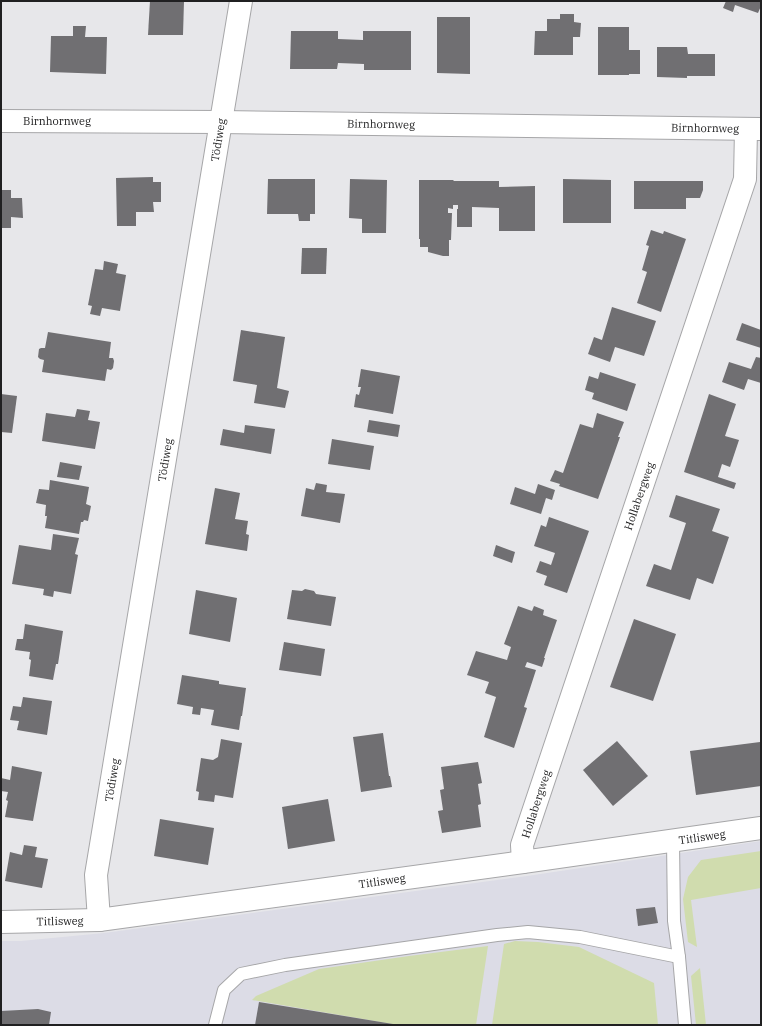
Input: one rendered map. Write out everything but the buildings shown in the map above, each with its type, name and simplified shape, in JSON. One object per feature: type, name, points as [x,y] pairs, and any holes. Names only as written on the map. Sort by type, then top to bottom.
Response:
[{"type":"street","name":"Tödiweg","points":[[99,920],[96,875],[241,1]]},
{"type":"street","name":"Birnhornweg","points":[[1,121],[221,122],[754,129]]},
{"type":"street","name":"Hollabergweg","points":[[523,862],[522,845],[745,179],[754,129]]},
{"type":"street","name":"Titlisweg","points":[[1,922],[99,920],[761,828]]},
{"type":"lane","points":[[673,841],[674,922],[679,957],[685,1025]]},
{"type":"lane","points":[[215,1025],[224,990],[241,974],[285,965],[528,932],[580,937],[679,957]]},
{"type":"shaded area","points":[[761,841],[761,1025],[1,1025],[1,941],[21,941],[104,933],[527,876]]},
{"type":"green space","points":[[761,851],[761,888],[691,900],[697,947],[688,942],[683,899],[688,877],[701,860]]},
{"type":"green space","points":[[515,941],[579,947],[654,983],[658,1025],[492,1025],[504,944]]},
{"type":"green space","points":[[488,946],[476,1025],[398,1025],[252,1000],[256,996],[319,969]]},
{"type":"green space","points":[[700,968],[706,1025],[696,1025],[691,976]]}]
